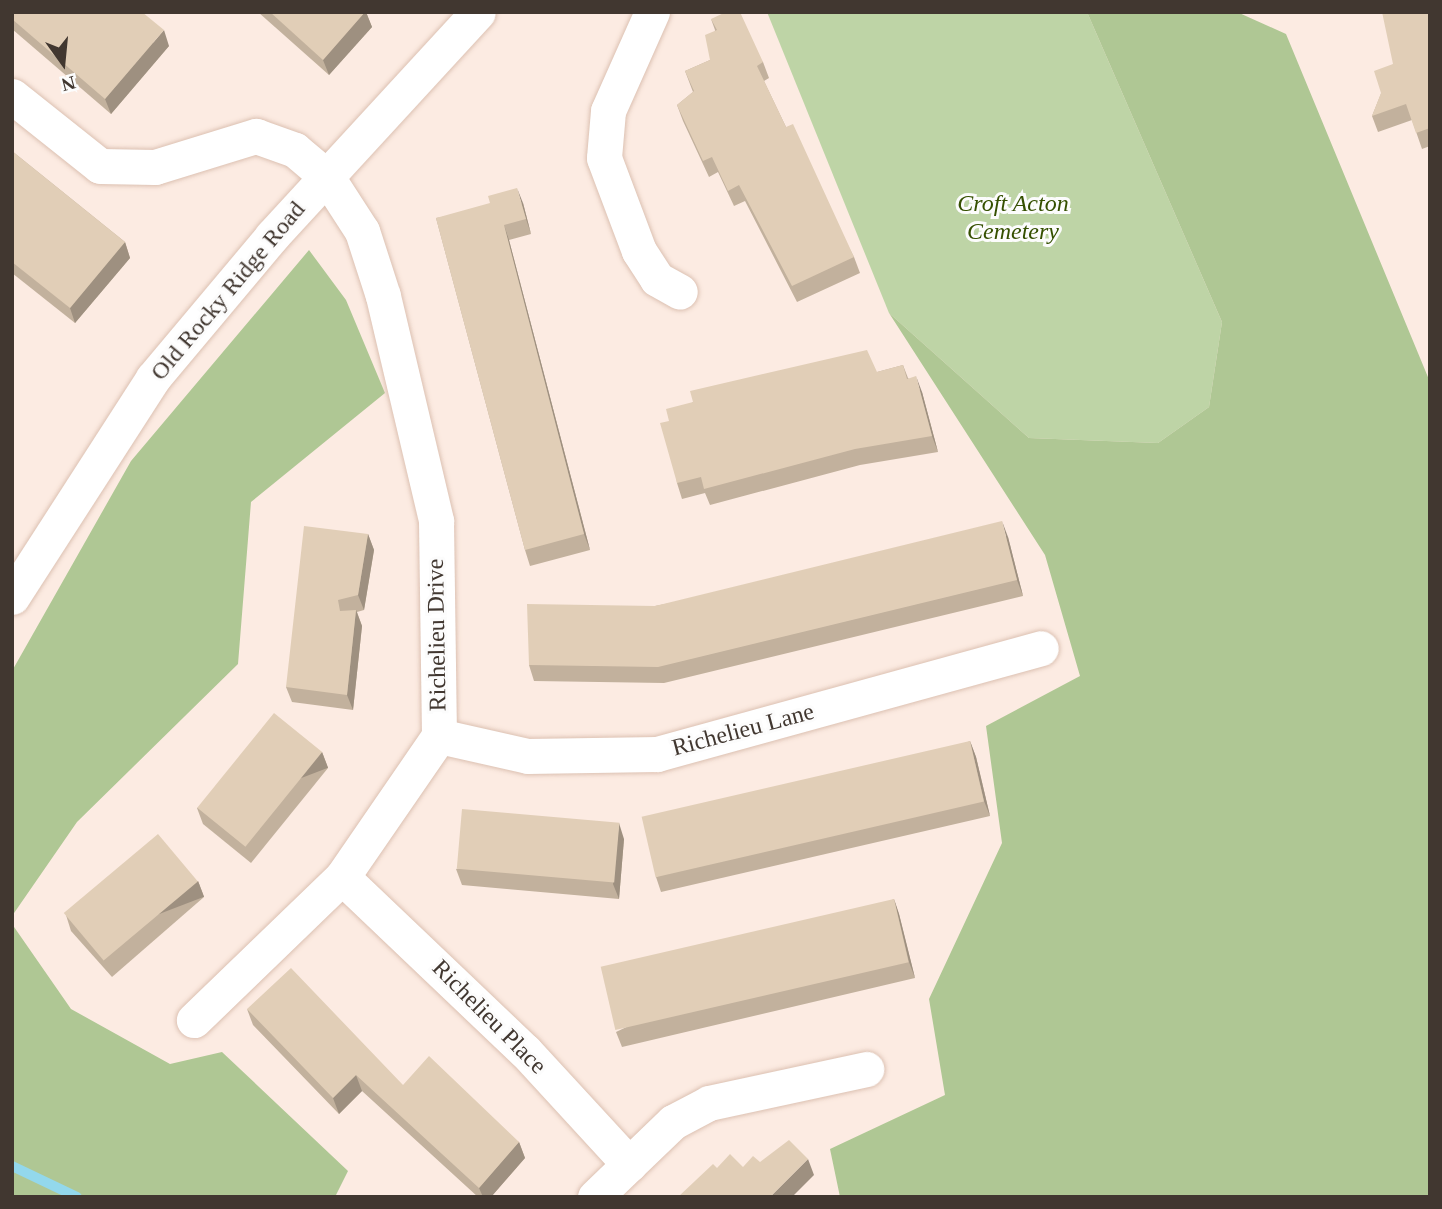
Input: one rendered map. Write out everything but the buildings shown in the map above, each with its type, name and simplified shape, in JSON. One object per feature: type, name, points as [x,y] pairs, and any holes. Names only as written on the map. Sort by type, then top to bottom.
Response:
[{"type":"street","points":[[652,12],[608,111],[604,158],[639,251],[657,279],[680,292]]},
{"type":"street","name":"Old Rocky Ridge Road","points":[[12,597],[145,389],[327,177],[472,14]]},
{"type":"street","name":"Richelieu Drive","points":[[12,96],[100,166],[155,167],[256,136],[295,150],[327,177],[362,232],[383,296],[436,521],[439,736],[342,877],[194,1020]]},
{"type":"street","name":"Richelieu Lane","points":[[439,736],[528,756],[657,754],[1041,648]]},
{"type":"street","name":"Richelieu Place","points":[[342,877],[525,1051],[629,1164]]},
{"type":"street","points":[[595,1197],[673,1122],[709,1103],[866,1069]]},
{"type":"green space","name":"Croft Acton Cemetery","points":[[767,12],[1087,12],[1222,322],[1209,407],[1158,443],[1029,438],[889,313]]},
{"type":"green space","points":[[1087,12],[1237,12],[1286,34],[1430,382],[1430,1197],[840,1197],[830,1149],[945,1095],[929,999],[1002,843],[986,726],[1080,676],[1045,555],[889,313],[1029,438],[1158,443],[1209,407],[1222,322]]},
{"type":"green space","points":[[309,250],[346,300],[385,393],[251,502],[238,664],[77,822],[12,916],[12,671],[131,461]]},
{"type":"green space","points":[[12,924],[71,1009],[170,1064],[222,1052],[348,1171],[335,1197],[12,1197]]},
{"type":"waterway","points":[[12,1166],[77,1197]]}]
